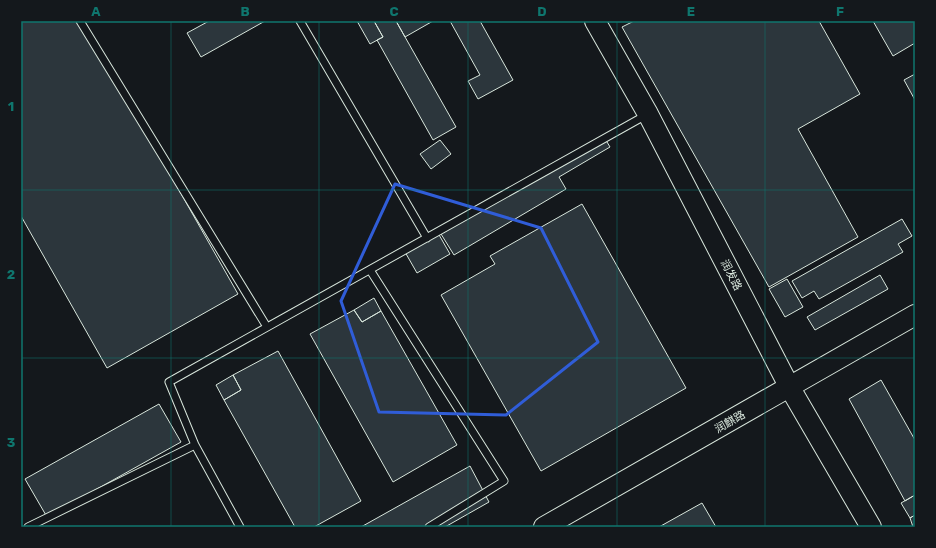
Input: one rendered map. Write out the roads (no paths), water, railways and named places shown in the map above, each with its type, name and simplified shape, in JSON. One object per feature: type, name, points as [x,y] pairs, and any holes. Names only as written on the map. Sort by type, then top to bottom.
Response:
[{"type":"main road","name":"润发路","points":[[595,21],[648,114],[790,388],[871,527]]},
{"type":"main road","name":"润麒路","points":[[544,527],[790,388],[915,315]]},
{"type":"lane","points":[[80,21],[267,328]]},
{"type":"lane","points":[[300,21],[426,238]]},
{"type":"lane","points":[[240,527],[195,445],[169,382],[648,114]]},
{"type":"lane","points":[[370,270],[504,481],[429,527]]},
{"type":"lane","points":[[28,527],[195,445]]}]
